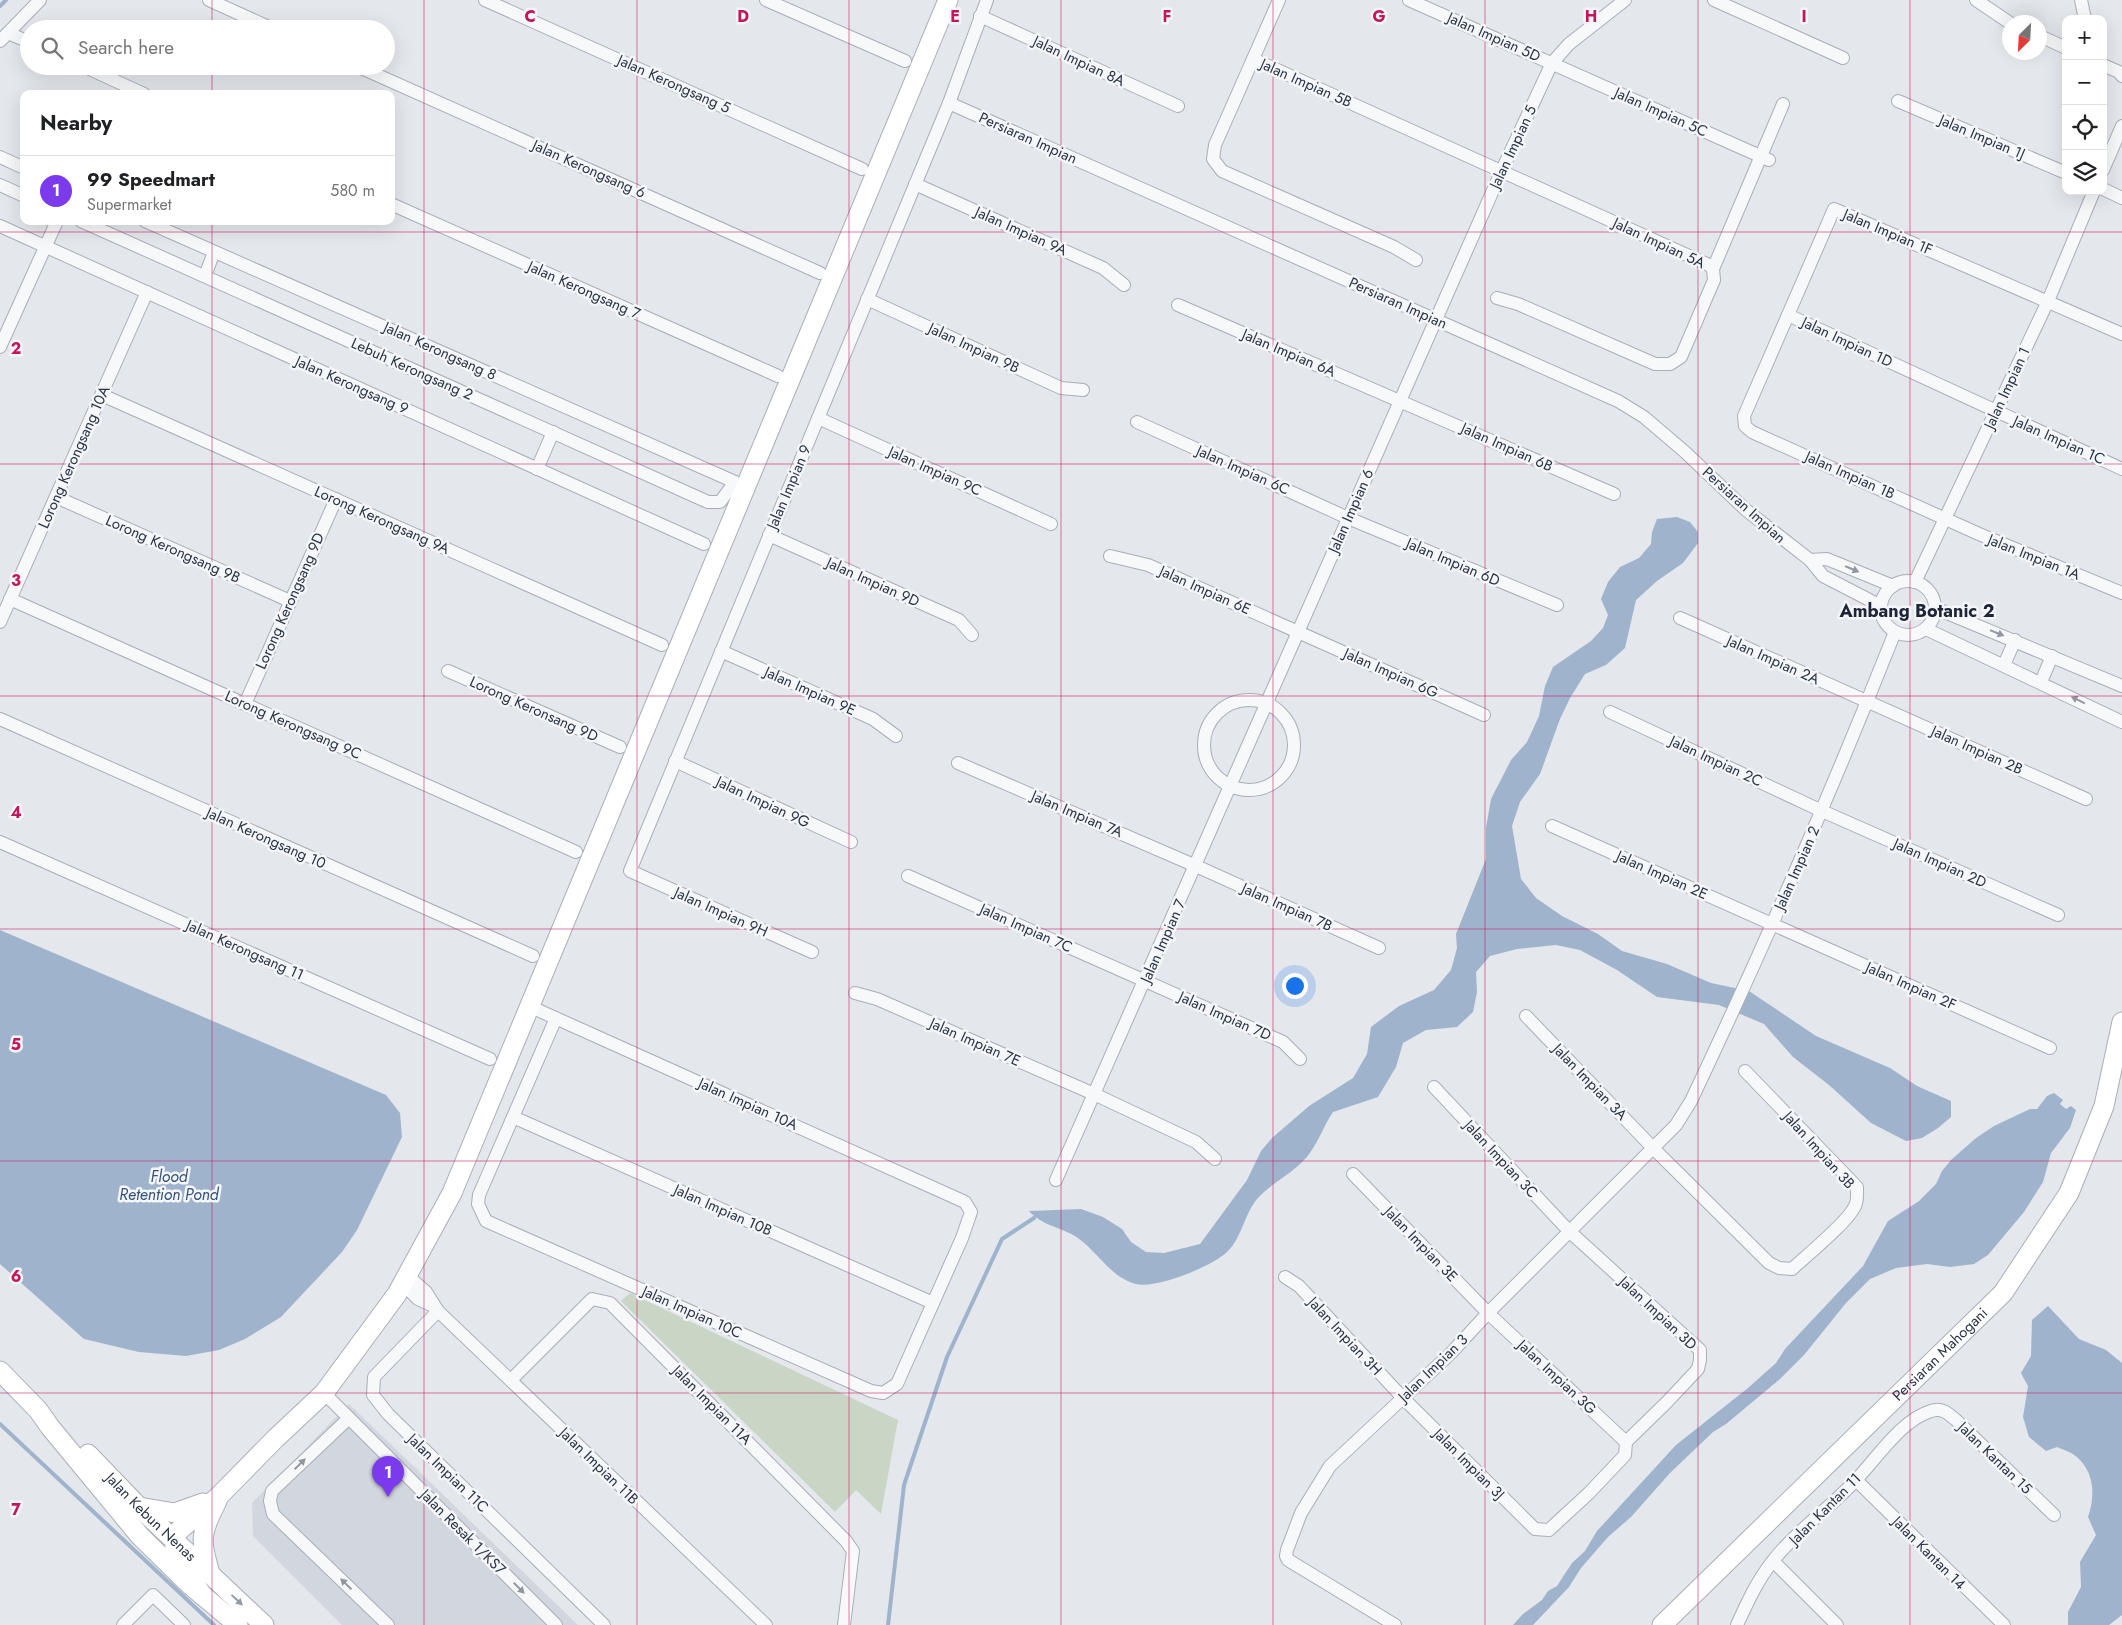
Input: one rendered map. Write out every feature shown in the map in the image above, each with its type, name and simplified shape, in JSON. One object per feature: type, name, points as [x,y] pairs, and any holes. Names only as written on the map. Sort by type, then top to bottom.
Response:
[{"type":"street","points":[[21,20],[40,0]]},
{"type":"street","points":[[209,0],[253,20]]},
{"type":"street","name":"Jalan Kerongsang 5","points":[[485,0],[862,169]]},
{"type":"street","points":[[766,0],[905,61]]},
{"type":"street","points":[[203,1596],[176,1558],[174,1541],[177,1531],[218,1497],[324,1393],[368,1336],[405,1280],[452,1193],[531,1007],[948,0]]},
{"type":"street","name":"Jalan Impian 9","points":[[630,871],[949,103],[987,0]]},
{"type":"street","points":[[1253,59],[1279,0]]},
{"type":"street","name":"Jalan Impian 5D","points":[[1409,0],[1552,63]]},
{"type":"street","name":"Jalan Impian 5","points":[[1437,320],[1502,170],[1552,63],[1569,44],[1625,0]]},
{"type":"street","points":[[1714,0],[1844,58]]},
{"type":"street","points":[[1976,0],[2002,18]]},
{"type":"street","points":[[2081,0],[2085,15]]},
{"type":"street","name":"Jalan Impian 8A","points":[[980,16],[1178,106]]},
{"type":"street","points":[[4,37],[20,21]]},
{"type":"street","points":[[4,37],[20,40]]},
{"type":"street","points":[[2047,39],[2062,46]]},
{"type":"street","name":"Jalan Impian 5B","points":[[1416,260],[1394,247],[1222,170],[1213,159],[1215,145],[1253,59],[1502,170]]},
{"type":"street","name":"Jalan Impian 5C","points":[[1552,63],[1765,158]]},
{"type":"street","points":[[2107,67],[2119,72],[2122,76]]},
{"type":"street","points":[[103,75],[135,90]]},
{"type":"street","name":"Jalan Kerongsang 6","points":[[377,75],[820,273]]},
{"type":"street","name":"Jalan Impian 1J","points":[[1898,101],[2062,171]]},
{"type":"street","name":"Persiaran Impian","points":[[949,103],[1618,401],[1644,417],[1706,471],[1746,510],[1810,560],[1823,576],[1881,606]]},
{"type":"street","points":[[1713,269],[1765,158],[1783,104]]},
{"type":"street","points":[[2107,161],[2122,126]]},
{"type":"street","points":[[0,157],[20,166]]},
{"type":"street","name":"Jalan Impian 5A","points":[[1497,298],[1518,304],[1655,364],[1670,364],[1681,357],[1714,280],[1713,269],[1708,265],[1502,170]]},
{"type":"street","name":"Jalan Impian 9A","points":[[915,184],[1103,268],[1124,285]]},
{"type":"street","points":[[0,185],[20,194]]},
{"type":"street","points":[[2107,191],[2122,198]]},
{"type":"street","name":"Jalan Impian 1","points":[[1916,582],[2048,301],[2092,195]]},
{"type":"street","name":"Jalan Kerongsang 7","points":[[395,206],[778,376]]},
{"type":"street","name":"Jalan Impian 1F","points":[[1788,315],[1834,209],[2048,301]]},
{"type":"street","points":[[0,348],[55,225]]},
{"type":"street","name":"Lebuh Kerongsang 2","points":[[90,225],[708,502],[720,502],[734,482]]},
{"type":"street","name":"Jalan Kerongsang 8","points":[[154,225],[734,482]]},
{"type":"street","name":"Jalan Kerongsang 9","points":[[0,226],[704,544]]},
{"type":"street","points":[[205,276],[214,252]]},
{"type":"street","name":"Lorong Kerongsang 10A","points":[[0,622],[147,292]]},
{"type":"street","name":"Jalan Impian 9B","points":[[867,300],[1061,388],[1083,390]]},
{"type":"street","points":[[2048,301],[2122,334]]},
{"type":"street","name":"Jalan Impian 6A","points":[[1178,304],[1401,401]]},
{"type":"street","name":"Jalan Impian 1D","points":[[1752,432],[1745,426],[1744,416],[1788,315],[1996,412]]},
{"type":"street","name":"Jalan Impian 6","points":[[1231,787],[1297,632],[1437,320]]},
{"type":"street","name":"Lorong Kerongsang 9A","points":[[102,395],[662,645]]},
{"type":"street","name":"Jalan Impian 6B","points":[[1401,401],[1614,494]]},
{"type":"street","name":"Jalan Impian 1C","points":[[1996,412],[2122,469]]},
{"type":"street","name":"Jalan Impian 9C","points":[[818,418],[1052,524]]},
{"type":"street","name":"Jalan Impian 6C","points":[[1137,422],[1348,518]]},
{"type":"street","points":[[537,469],[553,432]]},
{"type":"street","name":"Jalan Impian 1B","points":[[1752,432],[1947,519]]},
{"type":"street","name":"Lorong Kerongsang 9B","points":[[56,497],[290,601]]},
{"type":"street","name":"Lorong Kerongsang 9D","points":[[245,704],[336,499]]},
{"type":"street","name":"Jalan Impian 6D","points":[[1348,518],[1557,606]]},
{"type":"street","name":"Jalan Impian 1A","points":[[1947,519],[2122,593]]},
{"type":"street","name":"Jalan Impian 9D","points":[[769,535],[959,620],[972,635]]},
{"type":"street","name":"Jalan Impian 6E","points":[[1110,556],[1148,565],[1297,632]]},
{"type":"street","points":[[1810,560],[1827,558],[1893,586]]},
{"type":"street","points":[[1908,581],[1916,582],[1932,595],[1936,608],[1933,620],[1926,629],[1914,635],[1907,635],[1895,632],[1884,621],[1881,606],[1883,598],[1893,586],[1908,581]]},
{"type":"street","name":"Lorong Kerongsang 9C","points":[[10,599],[576,852]]},
{"type":"street","points":[[1936,608],[2122,686]]},
{"type":"street","name":"Jalan Impian 2A","points":[[1680,618],[1867,702]]},
{"type":"street","points":[[1926,629],[2122,722]]},
{"type":"street","name":"Jalan Impian 6G","points":[[1297,632],[1484,715]]},
{"type":"street","name":"Jalan Impian 2","points":[[1691,1101],[1724,1032],[1822,811],[1895,632]]},
{"type":"street","points":[[2004,665],[2015,640]]},
{"type":"street","name":"Jalan Impian 9E","points":[[721,651],[873,719],[896,736]]},
{"type":"street","points":[[2041,682],[2052,656]]},
{"type":"street","name":"Lorong Keronsang 9D","points":[[448,671],[620,747]]},
{"type":"street","points":[[1253,700],[1267,703],[1280,712],[1290,724],[1294,739],[1294,755],[1288,769],[1278,781],[1264,788],[1249,791],[1231,787],[1220,781],[1210,770],[1205,757],[1203,742],[1206,728],[1214,716],[1225,706],[1232,703],[1253,700]]},
{"type":"street","name":"Jalan Impian 2B","points":[[1867,702],[2086,799]]},
{"type":"street","name":"Jalan Impian 2C","points":[[1610,712],[1822,811]]},
{"type":"street","name":"Jalan Kerongsang 10","points":[[0,719],[533,956]]},
{"type":"street","name":"Jalan Impian 9G","points":[[676,761],[851,842]]},
{"type":"street","name":"Jalan Impian 7A","points":[[958,762],[1196,866]]},
{"type":"street","name":"Jalan Impian 7","points":[[1056,1180],[1231,787]]},
{"type":"street","name":"Jalan Impian 2D","points":[[1822,811],[2058,915]]},
{"type":"street","name":"Jalan Impian 2E","points":[[1552,826],[1772,925]]},
{"type":"street","name":"Jalan Kerongsang 11","points":[[0,842],[490,1059]]},
{"type":"street","name":"Jalan Impian 7B","points":[[1196,866],[1379,948]]},
{"type":"street","name":"Jalan Impian 9H","points":[[630,871],[812,952]]},
{"type":"street","name":"Jalan Impian 7C","points":[[908,876],[1145,981]]},
{"type":"street","name":"Jalan Impian 2F","points":[[1772,925],[2050,1048]]},
{"type":"street","name":"Jalan Impian 7D","points":[[1145,981],[1283,1042],[1300,1059]]},
{"type":"street","name":"Jalan Impian 7E","points":[[855,993],[877,1000],[1094,1094],[1196,1142],[1215,1159]]},
{"type":"street","name":"Jalan Impian 10A","points":[[531,1007],[965,1202],[971,1212],[962,1238],[933,1303]]},
{"type":"street","name":"Jalan Impian 3A","points":[[1526,1016],[1653,1148]]},
{"type":"street","points":[[513,1117],[556,1018]]},
{"type":"street","name":"Persiaran Mahogani","points":[[1662,1625],[2003,1293],[2069,1193],[2104,1106],[2122,1022]]},
{"type":"street","name":"Jalan Impian 3B","points":[[1653,1148],[1769,1263],[1779,1268],[1792,1269],[1829,1235],[1854,1208],[1857,1200],[1857,1187],[1745,1071]]},
{"type":"street","name":"Jalan Impian 3C","points":[[1434,1087],[1569,1232]]},
{"type":"street","name":"Jalan Impian 3","points":[[1394,1625],[1299,1568],[1286,1556],[1302,1513],[1330,1466],[1451,1353],[1488,1313],[1676,1125],[1691,1101]]},
{"type":"street","name":"Jalan Impian 10C","points":[[513,1117],[479,1195],[478,1204],[486,1221],[871,1391],[883,1393],[897,1384],[933,1303]]},
{"type":"street","name":"Jalan Impian 10B","points":[[513,1117],[933,1303]]},
{"type":"street","name":"Jalan Impian 3E","points":[[1353,1174],[1488,1313]]},
{"type":"street","name":"Jalan Impian 3D","points":[[1569,1232],[1700,1350],[1698,1369],[1626,1442]]},
{"type":"street","name":"Jalan Impian 3H","points":[[1285,1277],[1299,1286],[1403,1398]]},
{"type":"street","name":"Jalan Impian 11B","points":[[405,1280],[426,1292],[436,1308],[766,1625]]},
{"type":"street","name":"Jalan Impian 11A","points":[[511,1380],[592,1299],[610,1303],[846,1541],[853,1551],[844,1625]]},
{"type":"street","name":"Jalan Impian 11C","points":[[436,1308],[374,1377],[373,1395],[388,1414],[604,1625]]},
{"type":"street","name":"Jalan Impian 3G","points":[[1488,1313],[1626,1442]]},
{"type":"street","name":"Jalan Kebun Nenas","points":[[0,1371],[38,1410],[140,1536],[203,1596],[238,1625]]},
{"type":"street","name":"Jalan Resak 1/KS7","points":[[324,1393],[556,1625]]},
{"type":"street","name":"Jalan Impian 3J","points":[[1403,1398],[1535,1530],[1549,1530],[1589,1493],[1625,1455],[1626,1442]]},
{"type":"street","name":"Jalan Kebun Nenas","points":[[38,1410],[57,1422],[139,1507],[264,1625]]},
{"type":"street","name":"Jalan Kantan 11","points":[[1737,1625],[1755,1588],[1773,1561],[1856,1480],[1896,1435],[1917,1418],[1932,1410]]},
{"type":"street","name":"Jalan Kantan 15","points":[[1932,1410],[1945,1410],[1958,1421],[2054,1515]]},
{"type":"street","points":[[349,1418],[272,1491],[270,1501],[273,1514],[388,1625]]},
{"type":"street","name":"Jalan Kantan 14","points":[[1856,1480],[2004,1625]]},
{"type":"street","points":[[139,1507],[175,1513],[218,1497]]},
{"type":"street","points":[[210,1575],[202,1543],[203,1533],[218,1497]]},
{"type":"street","points":[[113,1501],[149,1533],[163,1540],[174,1541]]},
{"type":"street","points":[[1773,1561],[1837,1625]]},
{"type":"street","points":[[123,1625],[153,1595],[184,1625]]},
{"type":"shaded area","points":[[349,1404],[578,1625],[342,1625],[253,1536],[252,1503]]},
{"type":"green space","points":[[630,1293],[898,1420],[881,1514],[856,1490],[835,1512],[621,1301]]},
{"type":"water","points":[[1677,517],[1690,522],[1698,532],[1698,543],[1683,563],[1657,581],[1636,600],[1625,648],[1606,665],[1585,674],[1560,719],[1540,774],[1520,802],[1512,826],[1521,879],[1536,898],[1562,916],[1598,934],[1622,951],[1667,964],[1711,983],[1749,991],[1816,1036],[1890,1068],[1917,1086],[1951,1101],[1951,1117],[1922,1138],[1906,1141],[1871,1123],[1829,1085],[1793,1057],[1764,1024],[1719,1005],[1657,997],[1617,970],[1580,950],[1556,945],[1517,949],[1490,956],[1476,972],[1477,992],[1473,1012],[1457,1027],[1426,1030],[1403,1043],[1396,1067],[1378,1097],[1333,1112],[1306,1158],[1257,1199],[1233,1245],[1221,1257],[1211,1263],[1170,1280],[1145,1285],[1136,1284],[1119,1276],[1078,1238],[1034,1216],[1029,1211],[1081,1209],[1103,1217],[1122,1229],[1131,1242],[1146,1252],[1164,1253],[1200,1244],[1247,1180],[1261,1151],[1272,1138],[1309,1106],[1353,1078],[1367,1054],[1371,1027],[1399,1006],[1434,990],[1451,970],[1457,948],[1456,934],[1486,859],[1486,828],[1491,799],[1511,760],[1527,742],[1539,716],[1545,686],[1553,667],[1591,641],[1603,628],[1608,615],[1601,599],[1608,582],[1620,567],[1639,558],[1651,544],[1652,532],[1657,519]]},
{"type":"water","name":"Flood Retention Pond","points":[[0,930],[386,1095],[400,1113],[402,1137],[357,1230],[342,1252],[281,1317],[245,1339],[219,1350],[186,1356],[139,1352],[84,1339],[0,1264]]},
{"type":"water","points":[[2054,1093],[2063,1100],[2060,1104],[2066,1109],[2071,1106],[2076,1110],[2070,1128],[2051,1153],[2043,1182],[2024,1212],[1988,1255],[1974,1264],[1950,1267],[1927,1264],[1896,1268],[1870,1279],[1846,1303],[1804,1355],[1780,1379],[1726,1424],[1713,1432],[1670,1473],[1631,1517],[1608,1537],[1581,1568],[1569,1587],[1533,1625],[1513,1625],[1523,1614],[1542,1600],[1548,1591],[1557,1586],[1572,1563],[1585,1551],[1597,1531],[1676,1445],[1748,1388],[1776,1363],[1785,1349],[1863,1266],[1888,1221],[1919,1201],[1936,1184],[1942,1171],[1951,1160],[1976,1138],[1994,1126],[2030,1109],[2037,1109],[2047,1096]]},
{"type":"water","points":[[2048,1306],[2079,1339],[2106,1350],[2122,1363],[2122,1615],[2109,1625],[2068,1625],[2068,1612],[2081,1587],[2080,1562],[2096,1535],[2088,1517],[2092,1502],[2092,1486],[2088,1471],[2084,1464],[2074,1455],[2057,1447],[2046,1451],[2029,1437],[2023,1417],[2028,1386],[2021,1373],[2031,1356],[2032,1320]]},
{"type":"waterway","points":[[0,6],[6,0]]},
{"type":"waterway","points":[[888,1625],[904,1485],[947,1357],[1002,1239],[1034,1218]]},
{"type":"waterway","points":[[0,1424],[214,1625]]},
{"type":"place","name":"99 Speedmart","points":[[388,1497]]},
{"type":"district","name":"Ambang Botanic 2","points":[[1917,611]]}]
